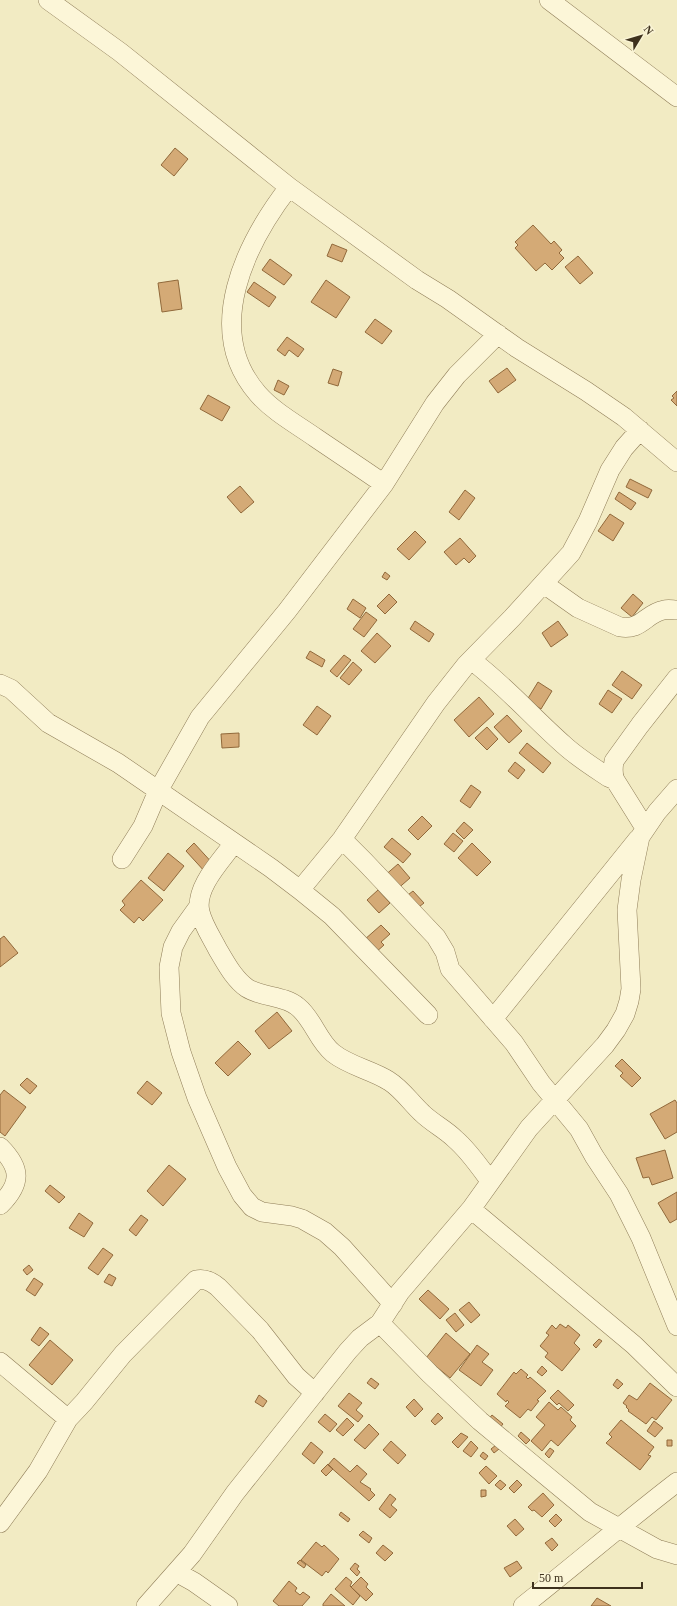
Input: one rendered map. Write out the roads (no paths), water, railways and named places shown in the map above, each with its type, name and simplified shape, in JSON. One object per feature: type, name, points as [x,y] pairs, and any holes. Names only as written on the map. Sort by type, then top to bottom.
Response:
[{"type":"street","points":[[48,0],[120,52],[289,186],[418,280],[498,334],[516,348],[586,391],[640,430],[677,462]]},
{"type":"street","points":[[549,0],[677,97]]},
{"type":"street","points":[[289,186],[263,225],[236,285],[231,323],[233,344],[237,361],[246,378],[258,394],[277,411],[384,484]]},
{"type":"street","points":[[122,859],[143,826],[158,791],[204,712],[287,611],[384,484],[435,403],[457,375],[498,334]]},
{"type":"street","points":[[300,890],[342,839],[436,703],[471,660],[544,584],[571,553],[588,520],[610,470],[624,448],[640,430]]},
{"type":"street","points":[[544,584],[578,608],[620,627],[635,627],[664,610],[677,610]]},
{"type":"street","points":[[471,660],[489,673],[513,694],[565,746],[608,778],[614,780]]},
{"type":"street","points":[[146,1606],[205,1536],[235,1493],[355,1343],[380,1323],[405,1286],[471,1209],[529,1128],[605,1045],[616,1030],[625,1014],[631,989],[627,910],[631,880],[643,832],[614,780],[612,775],[614,761],[677,678]]},
{"type":"street","points":[[0,684],[11,689],[48,723],[96,750],[158,791],[271,868],[300,890],[332,916],[428,1015]]},
{"type":"street","points":[[493,1019],[674,795]]},
{"type":"street","points":[[342,839],[436,937],[445,952],[450,969],[514,1043],[528,1065],[579,1129],[594,1156],[619,1194],[641,1238],[677,1326]]},
{"type":"street","points":[[234,843],[209,878],[201,894],[199,906],[202,918],[210,935],[227,965],[248,989],[289,1001],[296,1005],[303,1012],[330,1051],[395,1085],[423,1114],[460,1143],[490,1181]]},
{"type":"street","points":[[199,906],[181,931],[173,948],[169,967],[171,1013],[181,1052],[195,1092],[227,1167],[242,1195],[252,1207],[262,1212],[297,1217],[314,1224],[325,1232],[346,1252],[393,1304]]},
{"type":"street","points":[[0,1146],[14,1164],[17,1178],[13,1189],[0,1205]]},
{"type":"street","points":[[471,1209],[634,1345],[677,1387]]},
{"type":"street","points":[[0,1523],[38,1471],[68,1419],[84,1402],[123,1354],[169,1309],[191,1284],[198,1279],[212,1282],[218,1287],[260,1330],[296,1376],[315,1393]]},
{"type":"street","points":[[380,1323],[430,1374],[480,1421],[590,1512],[657,1549],[677,1556]]},
{"type":"street","points":[[0,1362],[68,1419]]},
{"type":"street","points":[[523,1606],[620,1528],[642,1508],[677,1482]]},
{"type":"street","points":[[176,1572],[194,1582],[228,1606]]}]
